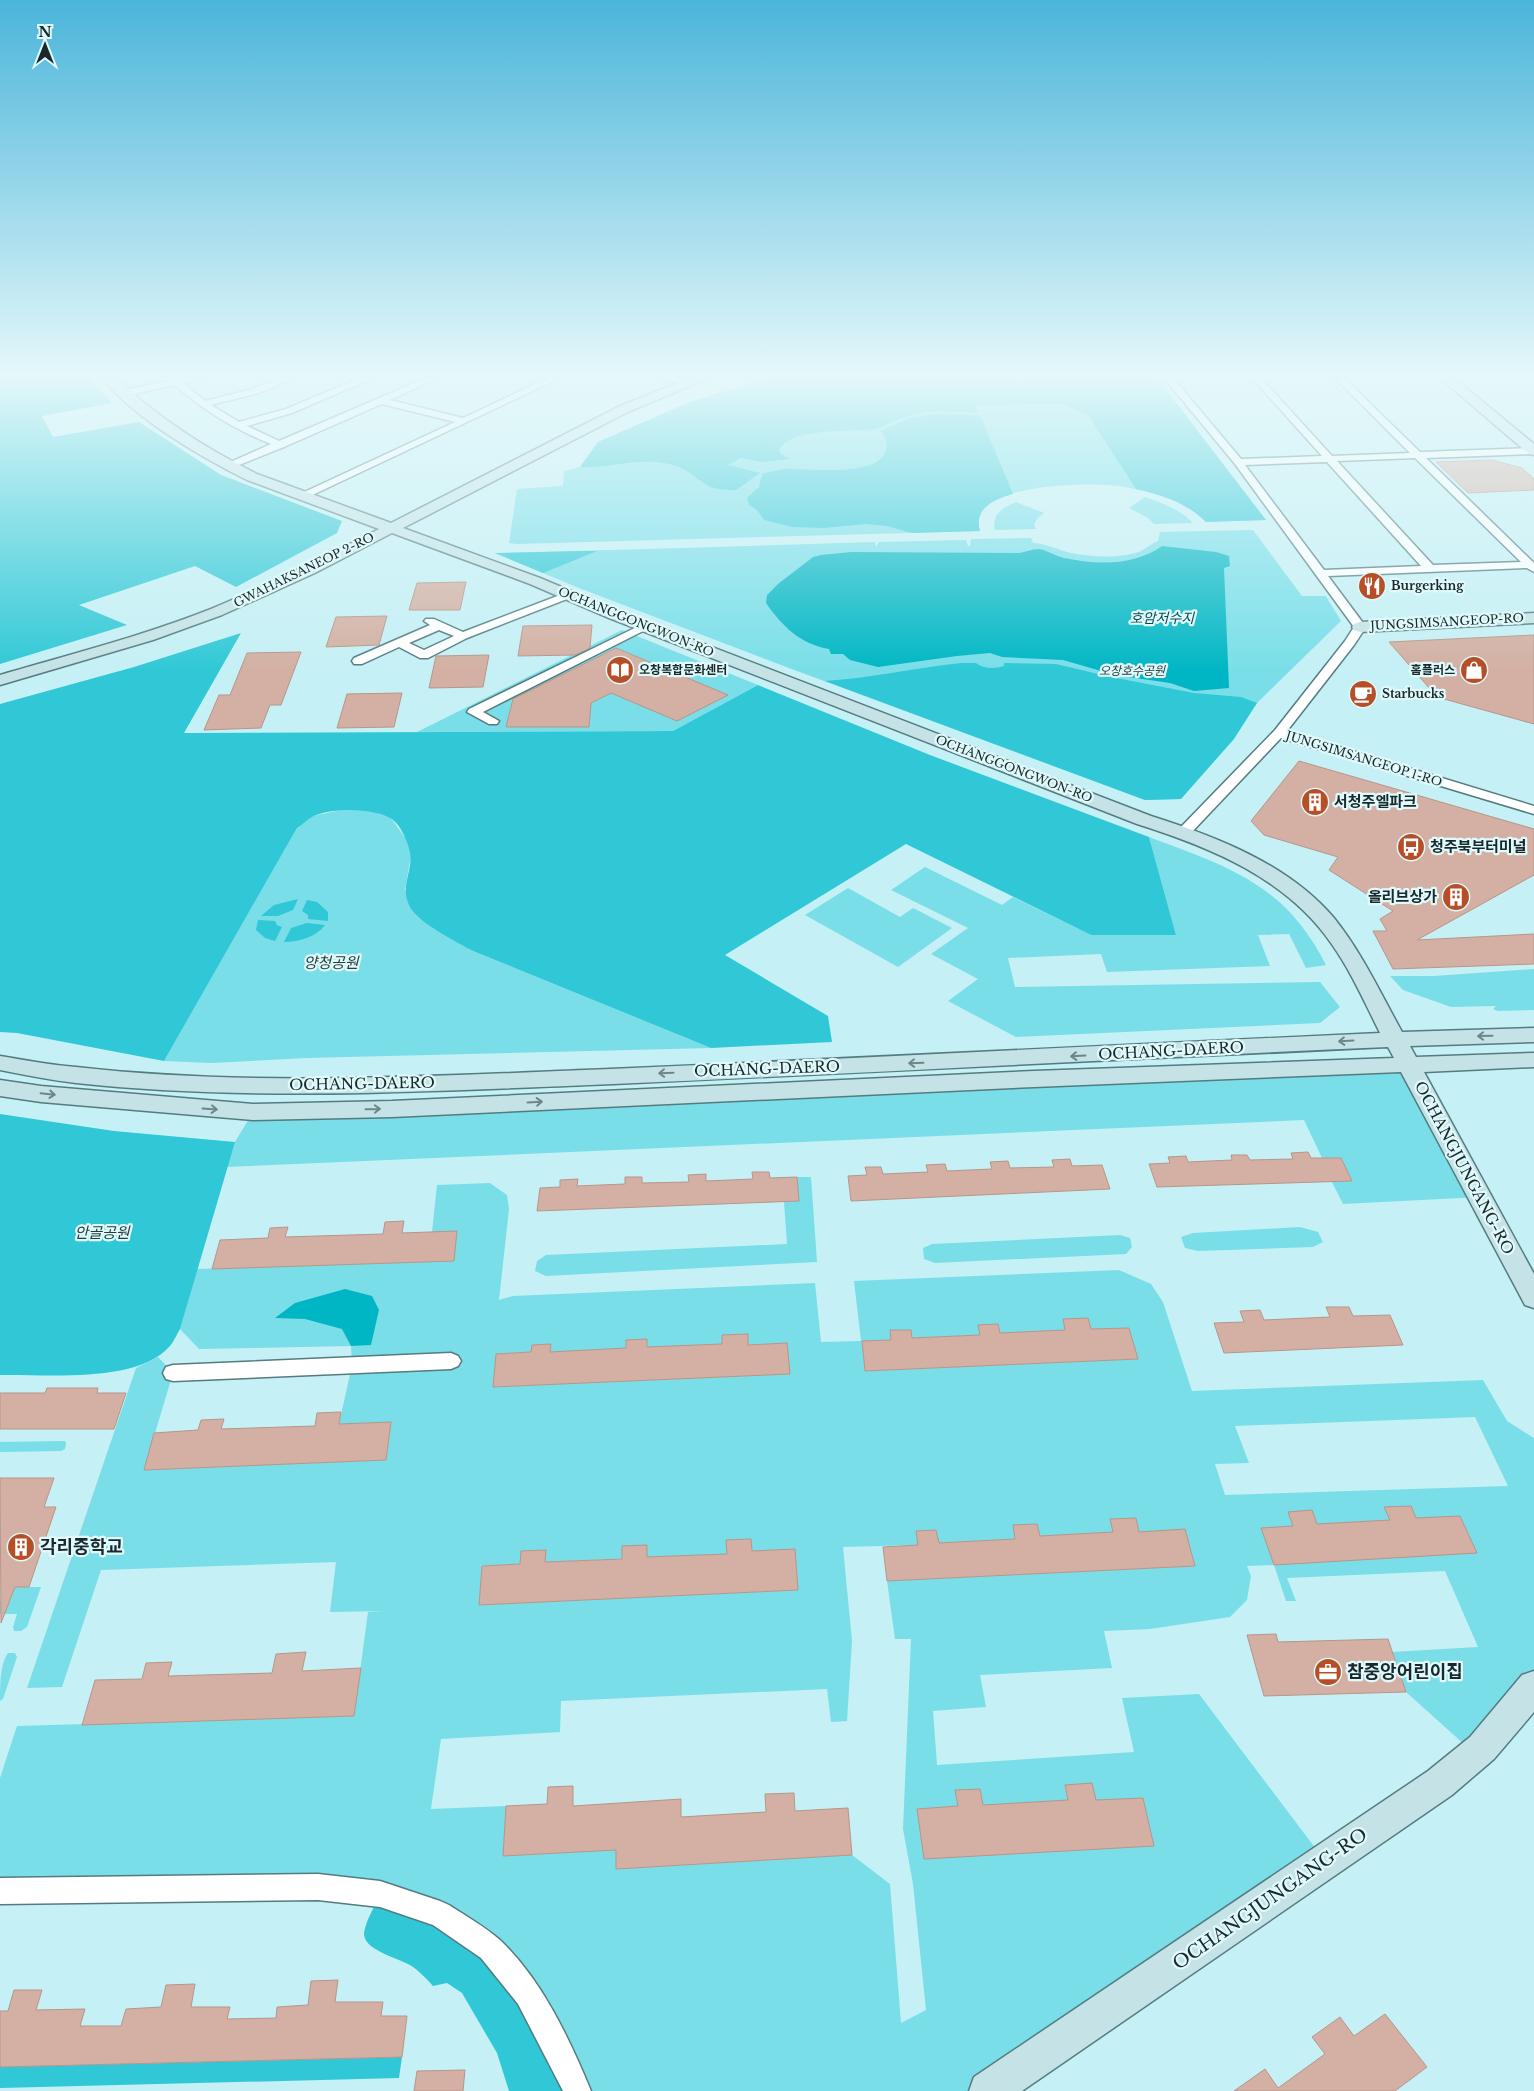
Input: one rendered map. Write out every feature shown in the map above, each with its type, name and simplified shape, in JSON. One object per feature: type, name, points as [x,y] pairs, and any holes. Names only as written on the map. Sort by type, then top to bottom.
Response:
[{"type":"street","name":"OCHANGGONGWON-RO","points":[[253,476],[535,581],[645,626],[1144,820],[1184,832],[1273,877],[1300,896],[1319,914],[1349,954],[1394,1039]]},
{"type":"street","points":[[304,496],[348,476]]},
{"type":"street","name":"GWAHAKSANEOP 2-RO","points":[[0,680],[147,637],[216,612],[310,570],[493,476]]},
{"type":"street","points":[[1248,476],[1320,574],[1341,599],[1360,628]]},
{"type":"street","points":[[1345,476],[1430,569]]},
{"type":"street","points":[[1438,476],[1532,567]]},
{"type":"street","points":[[1320,574],[1532,567]]},
{"type":"street","points":[[400,643],[424,655],[463,636],[568,595]]},
{"type":"street","name":"JUNGSIMSANGEOP-RO","points":[[1360,628],[1534,618]]},
{"type":"street","points":[[358,661],[400,643],[435,623],[463,636]]},
{"type":"street","points":[[493,721],[473,712],[645,626]]},
{"type":"street","name":"JUNGSIMSANGEOP 1-RO","points":[[1360,628],[1279,734],[1534,810]]},
{"type":"street","points":[[1184,832],[1279,734]]},
{"type":"street","name":"OCHANG-DAERO","points":[[0,1063],[72,1074],[114,1078],[202,1084],[293,1086],[842,1066],[1394,1039],[1534,1035]]},
{"type":"street","name":"OCHANGJUNGANG-RO","points":[[1394,1039],[1534,1298]]},
{"type":"street","name":"OCHANG-DAERO","points":[[0,1088],[41,1094],[253,1112],[392,1109],[1034,1079],[1534,1060]]},
{"type":"street","points":[[173,1373],[451,1361]]},
{"type":"street","name":"OCHANGJUNGANG-RO","points":[[988,2091],[1440,1782],[1482,1748],[1534,1686]]},
{"type":"street","points":[[0,1891],[318,1887],[380,1894],[440,1914],[490,1949],[528,1994],[577,2091]]},
{"type":"green space","points":[[0,476],[223,476],[342,521],[337,533],[236,587],[195,566],[79,605],[127,625],[0,664]]},
{"type":"green space","points":[[564,476],[1232,476],[1266,520],[1206,522],[1189,508],[1163,496],[1119,486],[1083,484],[1033,489],[1010,494],[991,503],[981,515],[980,531],[509,543],[517,489],[563,485]]},
{"type":"green space","points":[[693,476],[756,476],[736,490],[722,490],[704,483]]},
{"type":"green space","points":[[762,476],[1005,476],[1013,494],[987,506],[980,516],[980,531],[912,533],[887,526],[865,524],[824,528],[793,527],[764,520],[757,510],[749,505],[747,498],[759,487]]},
{"type":"green space","points":[[1127,476],[1232,476],[1266,520],[1206,522],[1199,515],[1174,501],[1136,489]]},
{"type":"green space","points":[[1145,497],[1177,510],[1193,523],[1154,524],[1148,518],[1129,508]]},
{"type":"green space","points":[[1016,502],[1044,513],[1037,519],[1034,525],[1036,529],[995,530],[994,524],[997,515],[1007,506]]},
{"type":"green space","name":"오창호수공원","points":[[1253,530],[1302,596],[1326,596],[1341,621],[1257,703],[1181,799],[1145,800],[789,668],[579,588],[495,553],[875,542],[876,547],[879,542],[966,540],[968,546],[970,546],[971,539],[1031,538],[1033,543],[1071,553],[1088,556],[1106,556],[1133,554],[1141,551],[1158,541],[1160,532]]},
{"type":"green space","points":[[585,551],[597,551],[543,573],[495,553]]},
{"type":"green space","points":[[622,630],[758,685],[673,731],[417,732]]},
{"type":"green space","points":[[241,633],[184,733],[673,731],[758,685],[930,755],[1149,837],[1176,935],[1091,935],[906,844],[725,955],[828,1016],[832,1042],[711,1048],[473,951],[428,925],[409,905],[406,885],[410,866],[410,853],[405,838],[394,820],[373,812],[340,810],[312,817],[297,828],[164,1061],[17,1033],[0,1032],[0,704],[134,667]]},
{"type":"green space","points":[[961,663],[976,663],[993,668],[1004,666],[1004,663],[1056,664],[1194,693],[1241,697],[1257,703],[1234,739],[1181,799],[1145,800],[825,681]]},
{"type":"green space","name":"양청공원","points":[[341,810],[368,810],[391,818],[406,839],[411,855],[405,890],[424,921],[473,951],[711,1048],[306,1058],[211,1063],[164,1061],[297,828],[313,816]]},
{"type":"green space","points":[[1149,837],[1229,869],[1273,897],[1292,915],[1310,937],[1326,965],[1306,968],[1289,934],[1258,935],[1270,966],[1107,972],[1101,954],[1008,958],[1015,987],[1320,982],[1340,1007],[1320,1023],[1016,1037],[948,1001],[978,979],[931,954],[968,928],[891,890],[925,867],[1002,905],[1013,897],[1091,935],[1176,935]]},
{"type":"green space","points":[[848,888],[900,917],[913,908],[952,928],[898,967],[805,915]]},
{"type":"green space","points":[[298,899],[293,910],[278,916],[261,916],[274,905]]},
{"type":"green space","points":[[307,900],[317,902],[328,912],[328,921],[308,919],[308,915],[302,911]]},
{"type":"green space","points":[[258,920],[275,921],[277,925],[282,927],[275,941],[265,938],[256,930]]},
{"type":"green space","points":[[307,923],[325,925],[317,933],[307,938],[284,942],[291,928]]},
{"type":"green space","points":[[1534,969],[1534,1010],[1498,1011],[1493,1009],[1496,1006],[1451,1007],[1403,990],[1390,976],[1434,976]]},
{"type":"green space","points":[[1407,1064],[1480,1197],[1343,1204],[1332,1182],[1352,1181],[1341,1158],[1322,1158],[1304,1120],[227,1167],[235,1142],[253,1112]]},
{"type":"green space","name":"안골공원","points":[[0,1114],[114,1131],[235,1142],[180,1329],[170,1346],[155,1358],[114,1372],[66,1375],[0,1375]]},
{"type":"green space","points":[[797,1177],[811,1177],[817,1262],[546,1276],[535,1271],[537,1261],[546,1255],[787,1244],[784,1202],[799,1201]]},
{"type":"green space","points":[[490,1183],[507,1195],[509,1209],[499,1300],[513,1296],[815,1283],[821,1342],[861,1341],[854,1281],[1119,1270],[1151,1284],[1163,1302],[1192,1391],[1483,1380],[1507,1421],[1534,1438],[1534,1686],[1475,1754],[1406,1692],[1392,1652],[1478,1647],[1445,1571],[1287,1578],[1296,1601],[1286,1601],[1274,1565],[1247,1566],[1251,1576],[1247,1600],[1230,1617],[1150,1629],[1104,1631],[1112,1668],[980,1675],[986,1707],[933,1711],[937,1765],[1134,1752],[1122,1698],[1199,1694],[1325,1861],[990,2091],[577,2091],[380,1894],[0,1891],[0,1778],[17,1726],[354,1716],[368,1612],[384,1611],[330,1612],[336,1562],[101,1570],[62,1687],[27,1688],[136,1368],[158,1357],[173,1373],[144,1470],[386,1460],[391,1422],[339,1424],[352,1365],[351,1346],[199,1349],[180,1329],[197,1269],[453,1261],[457,1232],[432,1232],[437,1185]],"holes":[[[1063,1319],[1091,1329],[1138,1359],[865,1371],[862,1341],[891,1340],[890,1330],[911,1330],[912,1338],[980,1335],[979,1325],[998,1324],[1000,1333],[1065,1330]],[[747,1334],[748,1345],[787,1343],[790,1374],[493,1387],[496,1354],[531,1352],[532,1345],[550,1344],[550,1352],[722,1344],[722,1335]],[[1475,1417],[1508,1486],[1225,1495],[1215,1464],[1249,1463],[1235,1426]],[[1136,1518],[1139,1532],[1195,1566],[887,1581],[895,1639],[911,1639],[903,1829],[913,1884],[926,2010],[901,2023],[890,1884],[852,1855],[616,1869],[616,1850],[504,1856],[506,1806],[431,1809],[441,1739],[560,1732],[561,1701],[827,1689],[831,1722],[847,1721],[852,1641],[843,1547],[918,1545],[916,1531],[936,1530],[939,1543],[1015,1539],[1013,1525],[1037,1524],[1040,1536],[1113,1532],[1110,1519]],[[751,1539],[752,1551],[795,1549],[798,1590],[479,1605],[482,1566],[475,1566],[520,1564],[522,1551],[546,1550],[545,1562],[727,1554],[726,1540]]]},
{"type":"green space","points":[[1300,1227],[1318,1232],[1323,1242],[1313,1247],[1198,1251],[1185,1248],[1181,1237],[1193,1233]]},
{"type":"green space","points":[[1120,1235],[1130,1238],[1132,1247],[1126,1254],[935,1263],[924,1259],[923,1248],[932,1244]]},
{"type":"green space","points":[[65,1441],[65,1449],[61,1451],[0,1452],[0,1442]]},
{"type":"green space","points":[[15,1587],[41,1587],[27,1627],[21,1631],[14,1631],[13,1627],[17,1614],[0,1614],[0,1601],[10,1601]]},
{"type":"green space","points":[[8,1653],[15,1653],[17,1657],[3,1699],[0,1701],[2,1669]]},
{"type":"green space","points":[[380,1894],[490,1949],[577,2091],[509,2091],[497,2053],[462,1993],[447,1983],[433,1986],[413,1967],[375,1949],[365,1939],[364,1933],[367,1923]]},
{"type":"green space","points":[[402,2057],[399,2078],[0,2088],[0,2067]]},
{"type":"water","name":"호암저수지","points":[[1162,546],[1216,552],[1229,556],[1230,566],[1224,568],[1229,688],[1194,691],[1170,683],[1115,675],[1063,660],[1002,657],[990,653],[878,667],[850,660],[843,654],[831,654],[829,649],[809,643],[785,626],[766,603],[767,595],[778,584],[813,557],[821,555],[851,552],[1019,553],[1039,549],[1064,558],[1102,563],[1140,557]]},
{"type":"water","points":[[345,1289],[372,1296],[379,1310],[371,1345],[351,1346],[342,1329],[305,1319],[275,1318],[295,1303]]},
{"type":"building","points":[[1450,476],[1530,476],[1534,479],[1534,490],[1468,493]]},
{"type":"building","points":[[466,582],[460,610],[409,610],[417,583]]},
{"type":"building","points":[[387,616],[379,645],[326,647],[336,617]]},
{"type":"building","points":[[592,625],[590,648],[575,655],[518,656],[523,626]]},
{"type":"building","name":"홈플러스","points":[[1534,635],[1534,724],[1437,697],[1389,642]]},
{"type":"building","name":"오창복합문화센터","points":[[616,648],[728,695],[677,721],[611,693],[591,703],[589,727],[506,727],[513,699]]},
{"type":"building","points":[[301,652],[281,705],[270,705],[261,728],[204,730],[219,695],[230,695],[247,653]]},
{"type":"building","points":[[489,655],[483,687],[429,688],[436,656]]},
{"type":"building","points":[[402,693],[394,727],[337,728],[347,694]]},
{"type":"building","points":[[1299,761],[1534,829],[1534,875],[1417,940],[1534,934],[1534,964],[1393,969],[1373,931],[1387,931],[1380,919],[1393,911],[1329,870],[1338,857],[1264,835],[1251,821]]},
{"type":"building","points":[[1308,1152],[1311,1158],[1341,1158],[1352,1181],[1157,1187],[1149,1164],[1170,1163],[1168,1157],[1186,1156],[1188,1162],[1232,1160],[1231,1155],[1247,1155],[1250,1160],[1293,1159],[1291,1153]]},
{"type":"building","points":[[1070,1159],[1072,1166],[1102,1165],[1110,1189],[851,1201],[848,1176],[867,1175],[865,1167],[881,1167],[883,1174],[928,1172],[926,1165],[945,1164],[947,1171],[992,1169],[990,1162],[1008,1161],[1010,1168],[1054,1167],[1052,1160]]},
{"type":"building","points":[[752,1172],[769,1172],[770,1178],[797,1177],[799,1201],[537,1211],[540,1188],[560,1187],[560,1180],[578,1179],[577,1186],[625,1184],[625,1177],[642,1177],[642,1183],[689,1182],[688,1175],[706,1174],[706,1181],[753,1179]]},
{"type":"building","points":[[404,1221],[402,1233],[457,1231],[454,1261],[212,1269],[220,1240],[268,1238],[270,1228],[288,1227],[285,1237],[383,1234],[385,1222]]},
{"type":"building","points":[[1326,1307],[1349,1307],[1353,1316],[1390,1315],[1403,1345],[1224,1353],[1214,1323],[1244,1322],[1240,1311],[1260,1310],[1264,1320],[1330,1317]]},
{"type":"building","points":[[1088,1318],[1091,1329],[1129,1328],[1138,1359],[865,1371],[862,1341],[891,1340],[890,1330],[911,1330],[912,1338],[980,1335],[978,1325],[998,1324],[1000,1333],[1065,1330],[1063,1319]]},
{"type":"building","points":[[748,1334],[748,1345],[787,1343],[790,1374],[493,1387],[496,1354],[531,1352],[532,1345],[551,1344],[550,1352],[626,1348],[626,1340],[647,1339],[647,1347],[722,1344],[722,1335]]},
{"type":"building","points":[[47,1388],[98,1388],[97,1393],[126,1393],[114,1429],[0,1429],[0,1393],[45,1393]]},
{"type":"building","points":[[341,1412],[339,1424],[391,1422],[386,1460],[144,1470],[154,1433],[198,1430],[201,1420],[224,1419],[221,1429],[315,1426],[317,1413]]},
{"type":"building","name":"각리중학교","points":[[0,1478],[54,1478],[44,1507],[56,1507],[29,1587],[15,1587],[1,1623]]},
{"type":"building","points":[[1411,1506],[1416,1518],[1460,1516],[1477,1553],[1274,1565],[1261,1528],[1293,1526],[1288,1512],[1312,1510],[1317,1524],[1390,1520],[1384,1507]]},
{"type":"building","points":[[1136,1518],[1139,1532],[1185,1529],[1195,1566],[887,1581],[883,1547],[918,1545],[916,1531],[936,1530],[939,1543],[1015,1539],[1013,1525],[1037,1524],[1040,1536],[1113,1532],[1110,1519]]},
{"type":"building","points":[[751,1539],[752,1551],[795,1549],[798,1590],[479,1605],[482,1566],[520,1564],[521,1551],[546,1550],[545,1562],[622,1559],[622,1546],[647,1545],[647,1557],[727,1554],[726,1540]]},
{"type":"building","name":"참중앙어린이집","points":[[1276,1634],[1278,1642],[1388,1639],[1406,1692],[1264,1696],[1247,1635]]},
{"type":"building","points":[[306,1652],[302,1671],[361,1668],[354,1716],[82,1725],[95,1680],[142,1679],[146,1663],[172,1662],[168,1676],[272,1673],[276,1654]]},
{"type":"building","points":[[1092,1783],[1096,1800],[1143,1798],[1154,1846],[924,1859],[917,1809],[958,1806],[955,1790],[980,1789],[983,1805],[1068,1800],[1065,1785]]},
{"type":"building","points":[[573,1786],[573,1806],[681,1799],[681,1817],[766,1812],[765,1794],[794,1793],[795,1811],[848,1808],[852,1855],[616,1869],[616,1850],[503,1856],[506,1806],[547,1804],[548,1787]]},
{"type":"building","points":[[338,1980],[335,2002],[383,2002],[381,2016],[407,2016],[402,2057],[0,2067],[0,2011],[8,2011],[14,1990],[42,1990],[36,2010],[85,2009],[80,2026],[121,2026],[126,2009],[161,2007],[166,1985],[195,1984],[191,2007],[230,2007],[227,2019],[276,2018],[277,2007],[308,2005],[311,1981]]},
{"type":"building","points":[[1385,2014],[1427,2067],[1395,2091],[1234,2091],[1265,2069],[1278,2088],[1325,2054],[1312,2037],[1340,2017],[1354,2036]]},
{"type":"building","points":[[465,2070],[463,2091],[414,2091],[417,2071]]},
{"type":"place","name":"Burgerking","points":[[1372,586]]},
{"type":"place","name":"오창복합문화센터","points":[[620,670]]},
{"type":"place","name":"홈플러스","points":[[1474,670]]},
{"type":"place","name":"Starbucks","points":[[1363,694]]},
{"type":"place","name":"서청주엘파크","points":[[1315,802]]},
{"type":"place","name":"청주북부터미널","points":[[1411,847]]},
{"type":"place","name":"올리브상가","points":[[1456,897]]},
{"type":"place","name":"각리중학교","points":[[21,1547]]},
{"type":"place","name":"참중앙어린이집","points":[[1328,1672]]}]
